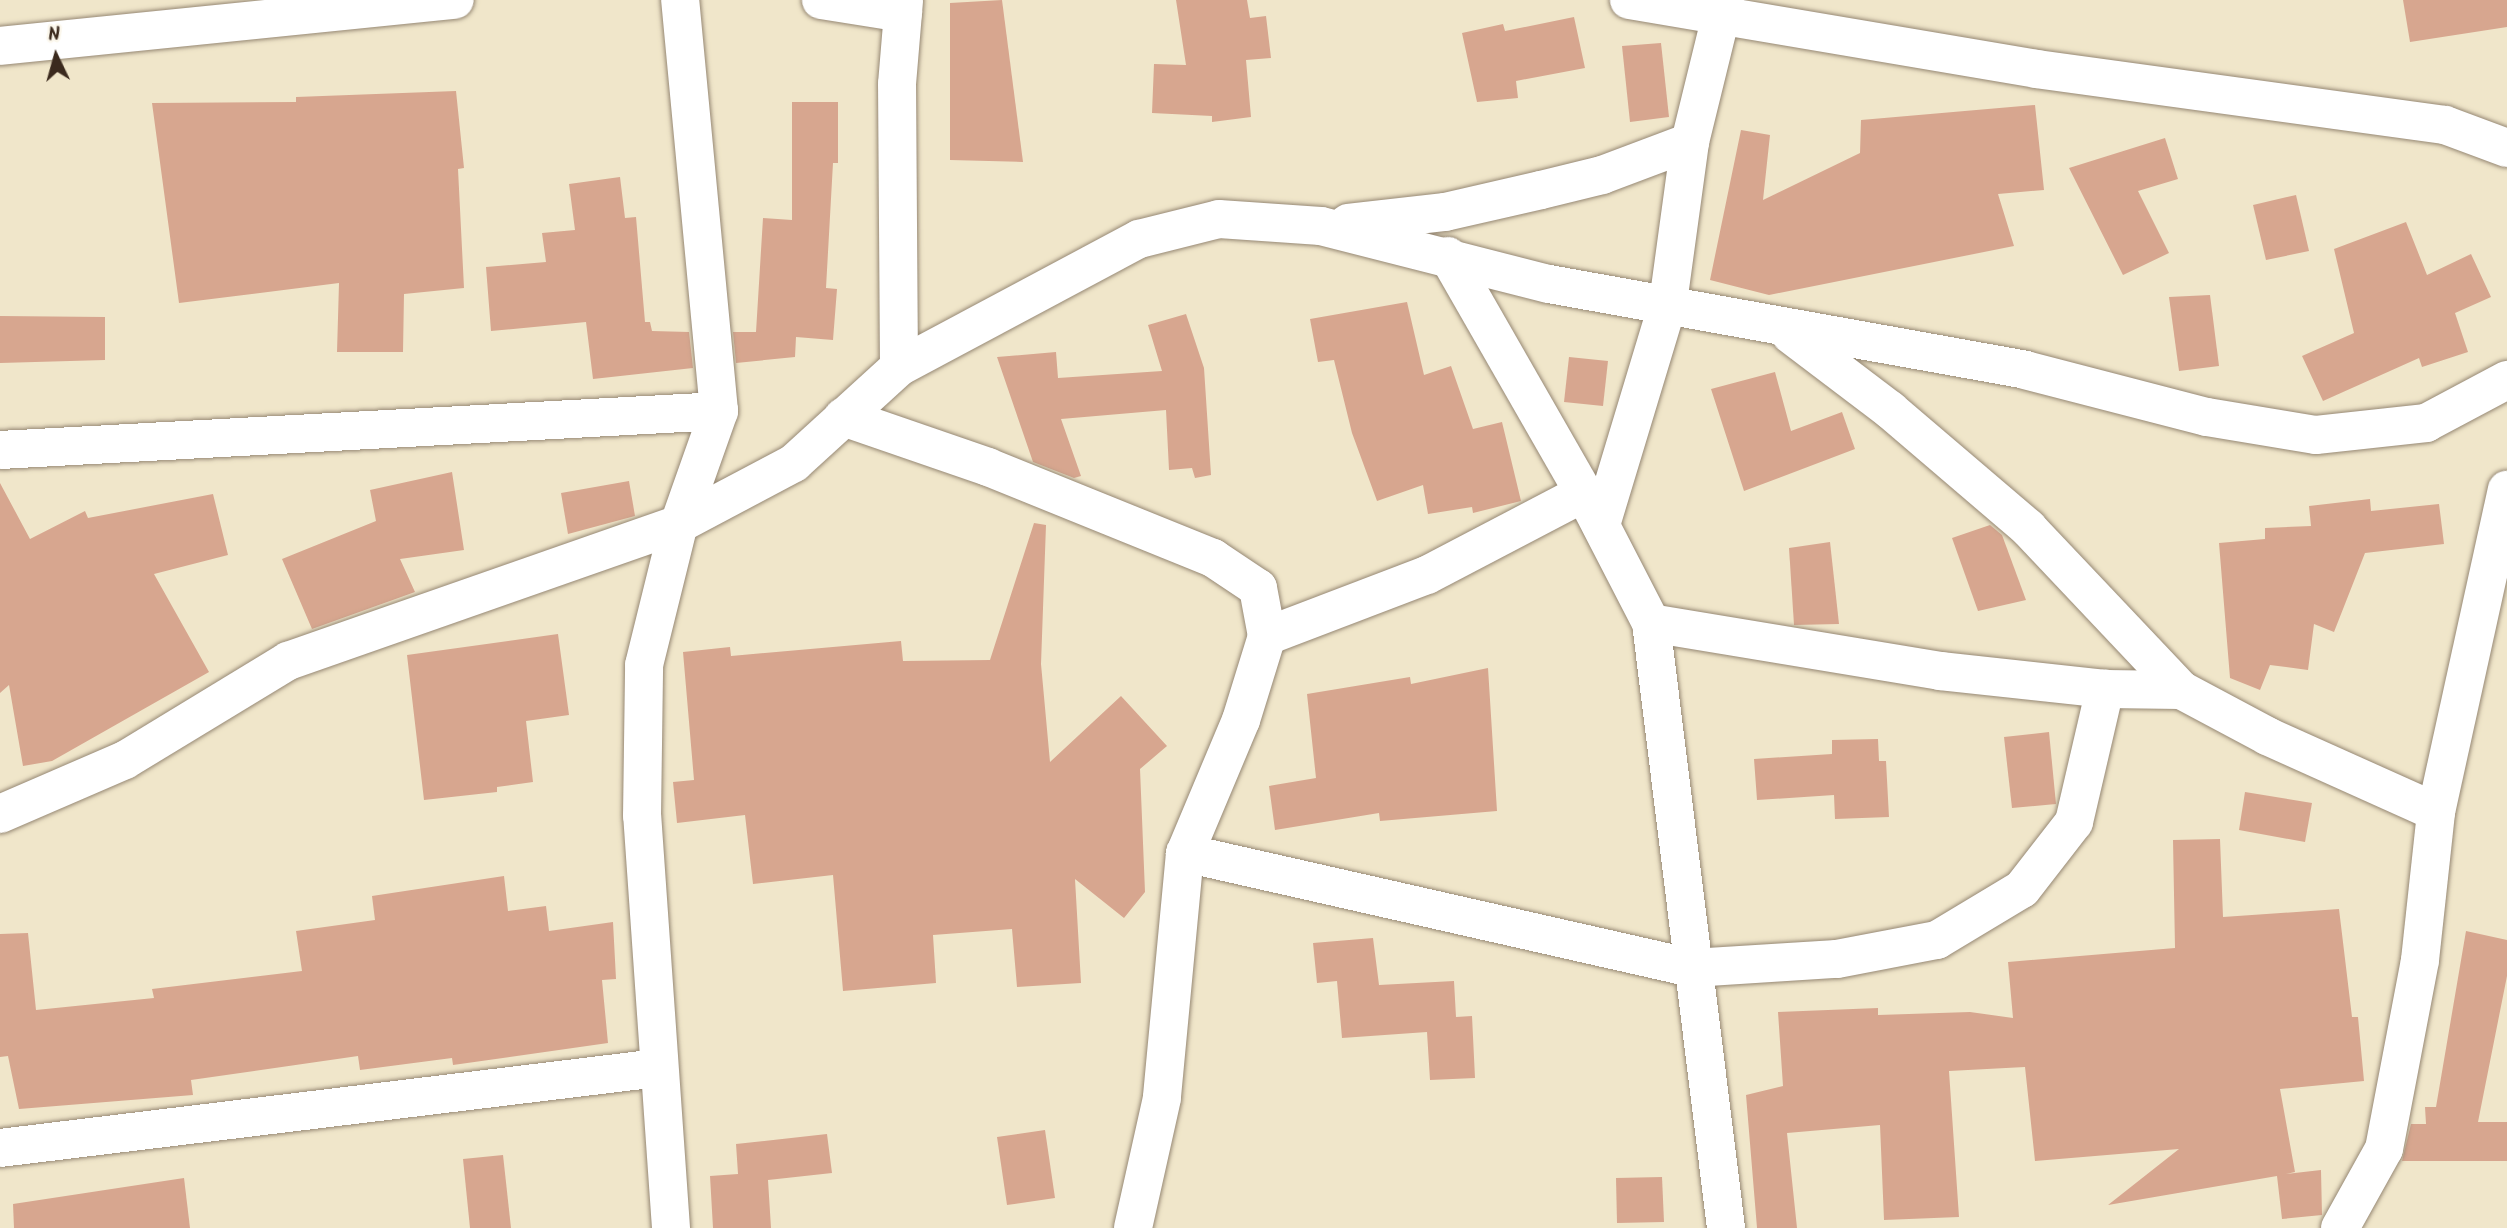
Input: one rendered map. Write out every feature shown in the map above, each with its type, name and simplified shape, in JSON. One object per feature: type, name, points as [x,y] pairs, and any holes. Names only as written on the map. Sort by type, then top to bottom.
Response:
[{"type":"street","points":[[0,46],[455,0]]},
{"type":"street","points":[[671,1228],[642,816],[644,665],[679,524],[719,411],[680,0]]},
{"type":"street","points":[[821,0],[904,6],[897,84],[899,366]]},
{"type":"street","points":[[1629,0],[1723,9],[2036,69],[2445,125],[2507,148]]},
{"type":"street","points":[[1268,636],[1593,509],[1668,303],[1690,142],[1723,9]]},
{"type":"street","points":[[1321,226],[1469,207],[1602,174],[1690,142]]},
{"type":"street","points":[[0,814],[125,760],[288,661],[679,524],[794,463],[899,366],[1139,239],[1219,219],[1321,226],[1448,256],[1549,284],[1668,303],[1784,329],[2025,370],[2207,417],[2316,435],[2426,423],[2507,380]]},
{"type":"street","points":[[1448,256],[1593,509],[1651,623],[1726,1228]]},
{"type":"street","points":[[1784,329],[1890,410],[2028,528],[2181,690],[2267,736],[2436,812]]},
{"type":"street","points":[[0,450],[719,411]]},
{"type":"street","points":[[843,417],[988,467],[1213,558],[1258,588],[1268,636],[1241,720],[1185,853],[1162,1098],[1133,1228]]},
{"type":"street","points":[[2340,1228],[2384,1149],[2420,960],[2436,812],[2507,490]]},
{"type":"street","points":[[1651,623],[1940,671],[2105,689],[2181,690]]},
{"type":"street","points":[[1185,853],[1692,968],[1837,959],[1937,940],[2022,889],[2074,822],[2105,689]]},
{"type":"street","points":[[0,1148],[658,1068]]},
{"type":"building","points":[[1002,0],[1023,162],[950,160],[950,3]]},
{"type":"building","points":[[1176,0],[1247,0],[1250,18],[1266,16],[1271,58],[1246,60],[1251,117],[1212,122],[1212,116],[1152,113],[1154,64],[1186,65]]},
{"type":"building","points":[[2403,0],[2507,0],[2507,27],[2410,42]]},
{"type":"building","points":[[1574,17],[1585,68],[1516,81],[1518,98],[1477,102],[1462,33],[1503,24],[1505,31]]},
{"type":"building","points":[[1661,43],[1669,117],[1630,122],[1622,46]]},
{"type":"building","points":[[456,91],[464,168],[458,169],[464,288],[404,294],[403,352],[337,352],[339,283],[179,303],[152,103],[296,102],[296,97]]},
{"type":"building","points":[[792,102],[838,102],[838,163],[833,163],[826,288],[837,289],[833,340],[796,337],[795,357],[736,363],[733,332],[756,332],[763,218],[792,220]]},
{"type":"building","points":[[2035,105],[2044,190],[1998,194],[2014,246],[1769,295],[1710,280],[1741,130],[1770,135],[1763,200],[1860,153],[1861,120]]},
{"type":"building","points":[[2165,138],[2178,179],[2138,191],[2169,253],[2123,275],[2069,168]]},
{"type":"building","points":[[620,177],[625,218],[636,217],[645,322],[650,322],[652,331],[689,332],[693,368],[593,379],[586,322],[491,331],[486,267],[546,262],[542,233],[575,230],[569,184]]},
{"type":"building","points":[[2296,195],[2309,251],[2266,260],[2253,205]]},
{"type":"building","points":[[2406,222],[2427,275],[2471,254],[2491,297],[2455,313],[2468,352],[2422,367],[2419,358],[2323,401],[2302,356],[2354,333],[2334,249]]},
{"type":"building","points":[[2210,295],[2219,366],[2179,371],[2169,297]]},
{"type":"building","points":[[1407,302],[1424,375],[1451,366],[1473,429],[1502,422],[1521,501],[1473,513],[1472,507],[1428,514],[1423,485],[1377,501],[1352,433],[1334,360],[1318,362],[1310,319]]},
{"type":"building","points":[[1186,314],[1204,368],[1211,475],[1195,478],[1192,468],[1169,470],[1166,410],[1061,419],[1081,476],[1074,478],[1033,462],[997,357],[1056,352],[1058,378],[1162,371],[1148,325]]},
{"type":"building","points":[[0,316],[105,317],[105,360],[0,363]]},
{"type":"building","points":[[1569,357],[1608,361],[1603,406],[1564,402]]},
{"type":"building","points":[[1775,372],[1791,431],[1842,412],[1855,449],[1744,491],[1711,389]]},
{"type":"building","points":[[452,472],[464,550],[400,559],[415,592],[312,629],[282,559],[376,521],[370,490]]},
{"type":"building","points":[[629,481],[635,516],[568,534],[561,493]]},
{"type":"building","points":[[0,483],[30,539],[85,511],[88,518],[213,494],[228,555],[154,574],[209,672],[52,761],[23,766],[9,685],[0,693]]},
{"type":"building","points":[[2370,499],[2371,511],[2439,504],[2444,544],[2365,553],[2334,632],[2314,624],[2308,670],[2270,665],[2260,690],[2230,678],[2219,543],[2265,539],[2265,528],[2311,526],[2309,506]]},
{"type":"building","points":[[1034,523],[1046,525],[1041,664],[1050,762],[1121,696],[1167,746],[1140,769],[1145,892],[1124,918],[1075,879],[1081,983],[1017,987],[1012,929],[933,935],[936,983],[843,991],[833,875],[753,884],[745,815],[677,823],[673,782],[694,780],[683,652],[730,647],[731,656],[901,641],[903,661],[990,660]]},
{"type":"building","points":[[1990,525],[2002,535],[2026,600],[1978,611],[1952,538]]},
{"type":"building","points":[[1830,542],[1839,624],[1794,625],[1789,548]]},
{"type":"building","points":[[558,634],[569,715],[526,721],[533,782],[497,787],[497,792],[424,800],[407,655]]},
{"type":"building","points":[[1488,668],[1497,811],[1380,821],[1379,813],[1275,830],[1269,786],[1316,778],[1307,694],[1410,677],[1411,684]]},
{"type":"building","points":[[2049,732],[2056,804],[2012,808],[2004,737]]},
{"type":"building","points":[[1878,739],[1879,761],[1886,761],[1889,817],[1835,819],[1834,795],[1757,800],[1754,759],[1832,754],[1832,740]]},
{"type":"building","points":[[2245,792],[2312,803],[2305,842],[2239,830]]},
{"type":"building","points":[[2220,839],[2223,917],[2339,909],[2352,1017],[2358,1017],[2364,1081],[2280,1089],[2295,1172],[2286,1174],[2321,1170],[2322,1215],[2282,1219],[2277,1176],[2108,1205],[2179,1149],[2035,1161],[2025,1067],[1949,1071],[1959,1217],[1884,1220],[1880,1125],[1787,1133],[1797,1228],[1757,1228],[1746,1095],[1783,1086],[1778,1012],[1878,1008],[1878,1015],[1970,1012],[2013,1018],[2008,962],[2175,948],[2173,840]]},
{"type":"building","points":[[504,876],[508,911],[546,906],[549,931],[613,922],[616,979],[602,980],[608,1043],[453,1065],[452,1058],[360,1070],[358,1056],[191,1080],[193,1095],[19,1109],[8,1056],[0,1057],[0,934],[28,933],[36,1010],[154,998],[152,989],[302,971],[296,931],[375,920],[372,896]]},
{"type":"building","points":[[2466,931],[2507,940],[2507,976],[2478,1122],[2507,1122],[2507,1161],[2402,1161],[2411,1124],[2426,1124],[2425,1107],[2436,1107]]},
{"type":"building","points":[[1373,938],[1379,985],[1454,981],[1456,1017],[1472,1016],[1475,1078],[1430,1080],[1427,1032],[1342,1038],[1337,981],[1317,983],[1313,943]]},
{"type":"building","points":[[1045,1130],[1055,1198],[1007,1205],[997,1137]]},
{"type":"building","points":[[827,1134],[832,1173],[768,1180],[771,1228],[713,1228],[710,1176],[738,1174],[736,1144]]},
{"type":"building","points":[[503,1155],[511,1228],[470,1228],[463,1159]]},
{"type":"building","points":[[1662,1177],[1664,1222],[1617,1223],[1616,1178]]},
{"type":"building","points":[[184,1178],[190,1228],[14,1228],[13,1204]]}]
